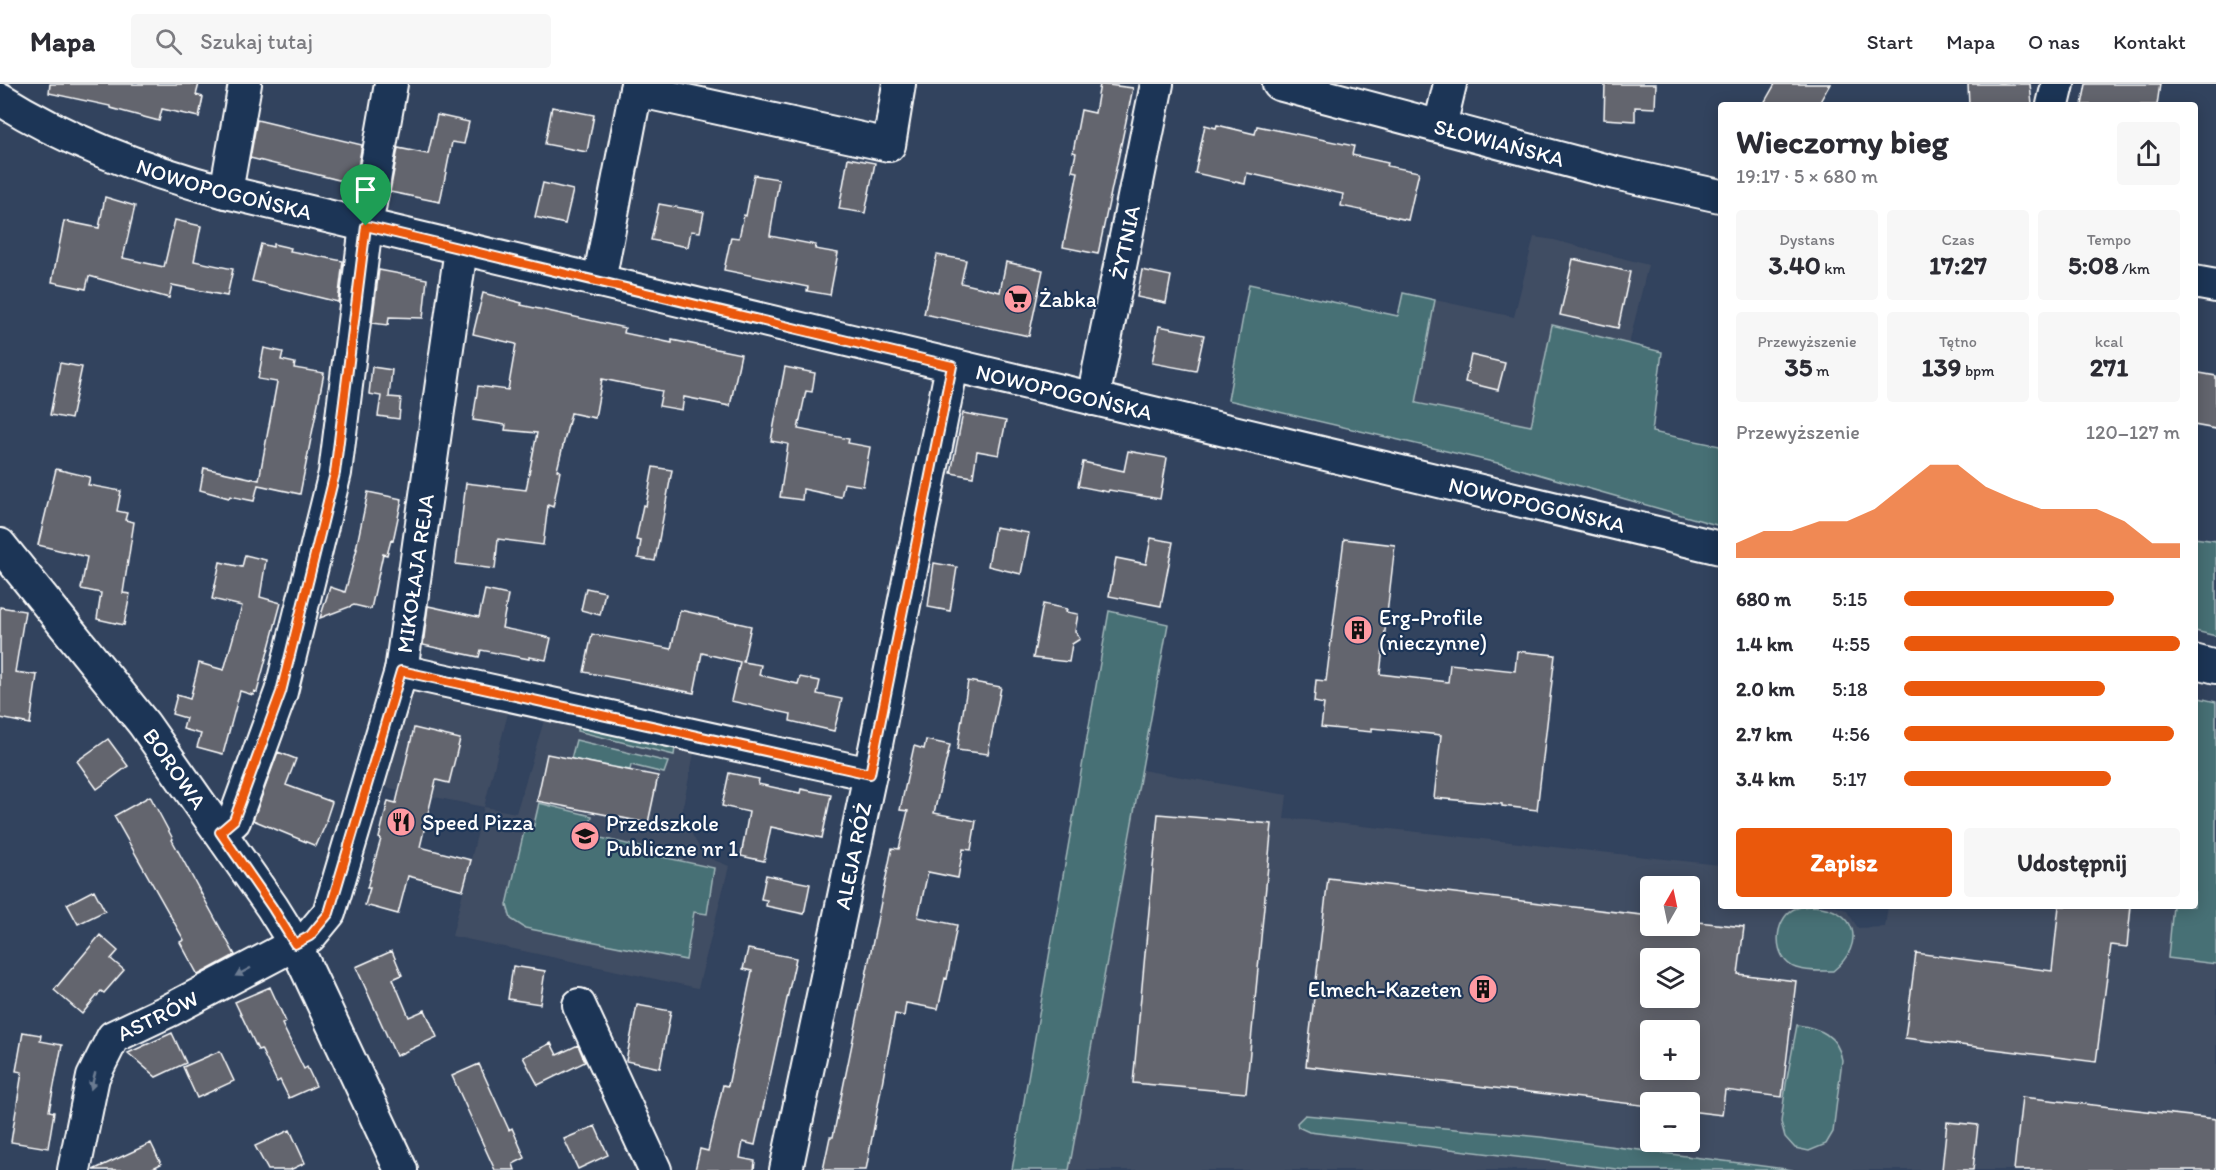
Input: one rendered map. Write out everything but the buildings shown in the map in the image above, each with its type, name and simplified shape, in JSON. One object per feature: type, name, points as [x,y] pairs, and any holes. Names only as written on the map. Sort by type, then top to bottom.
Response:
[{"type":"street","points":[[226,192],[245,84]]},
{"type":"street","points":[[220,832],[234,820],[281,692],[335,473],[366,226],[391,84]]},
{"type":"street","points":[[598,281],[637,87],[889,145],[899,84]]},
{"type":"street","name":"ŻYTNIA","points":[[1094,399],[1157,84]]},
{"type":"street","name":"SŁOWIAŃSKA","points":[[1279,84],[1616,173],[1718,196]]},
{"type":"street","points":[[1440,126],[1450,84]]},
{"type":"street","points":[[2054,102],[2058,84]]},
{"type":"street","name":"NOWOPOGOŃSKA","points":[[0,99],[56,131],[108,155],[162,175],[226,192],[1718,548]]},
{"type":"street","name":"MIKOŁAJA REJA","points":[[295,944],[310,936],[329,913],[401,671],[461,249]]},
{"type":"street","points":[[2198,283],[2216,286]]},
{"type":"street","name":"ALEJA RÓŻ","points":[[786,1170],[870,774],[952,366]]},
{"type":"street","name":"BOROWA","points":[[0,545],[144,724],[272,907],[295,944],[401,1170]]},
{"type":"street","points":[[2198,662],[2216,667]]},
{"type":"street","points":[[401,671],[870,774]]},
{"type":"street","name":"ASTRÓW","points":[[75,1170],[93,1077],[113,1037],[170,1010],[295,944]]},
{"type":"street","points":[[579,1005],[655,1170]]},
{"type":"shaded area","points":[[1534,237],[1554,240],[1648,265],[1629,344],[1552,325],[1531,426],[1416,403],[1435,300],[1514,317]]},
{"type":"shaded area","name":"Speed Pizza","points":[[425,690],[510,705],[484,807],[380,786],[407,693]]},
{"type":"shaded area","name":"Przedszkole Publiczne nr 1","points":[[546,714],[695,749],[681,815],[704,856],[729,866],[698,988],[452,936],[484,807],[516,813]]},
{"type":"shaded area","points":[[1141,770],[1287,795],[1284,819],[1718,865],[1718,909],[1843,909],[1846,910],[1858,928],[1885,927],[1888,909],[2173,909],[2168,958],[2216,964],[2216,1170],[1069,1170]]},
{"type":"green space","points":[[1249,284],[1398,316],[1403,293],[1435,300],[1416,403],[1531,426],[1552,325],[1662,352],[1652,432],[1718,446],[1718,525],[1506,465],[1228,400]]},
{"type":"green space","points":[[2198,539],[2216,541],[2216,636],[2198,632]]},
{"type":"green space","points":[[1109,611],[1168,624],[1069,1170],[1012,1170]]},
{"type":"green space","points":[[2198,698],[2216,702],[2216,964],[2168,958],[2173,909],[2198,909]]},
{"type":"green space","points":[[578,725],[675,748],[674,755],[577,731]]},
{"type":"green space","points":[[576,740],[668,762],[664,773],[631,765],[630,770],[571,759]]},
{"type":"green space","points":[[539,803],[592,816],[588,835],[653,850],[653,855],[714,868],[707,914],[694,912],[686,960],[525,928],[511,919],[507,905],[525,827],[533,829]]},
{"type":"green space","points":[[1794,909],[1828,909],[1839,913],[1847,921],[1852,929],[1853,939],[1844,960],[1833,971],[1810,971],[1796,968],[1783,957],[1778,939],[1779,930],[1787,914]]},
{"type":"green space","points":[[1797,1025],[1813,1028],[1826,1034],[1836,1044],[1842,1060],[1833,1132],[1826,1144],[1809,1151],[1795,1148],[1785,1137],[1781,1122]]},
{"type":"green space","points":[[1305,1115],[1540,1137],[1640,1150],[1640,1152],[1793,1170],[1625,1170],[1309,1132],[1298,1127],[1297,1123]]},
{"type":"place","name":"Żabka","points":[[1018,299]]},
{"type":"place","name":"Erg-Profile (nieczynne)","points":[[1358,630]]},
{"type":"place","name":"Speed Pizza","points":[[401,822]]},
{"type":"place","name":"Przedszkole Publiczne nr 1","points":[[585,836]]},
{"type":"place","name":"Elmech-Kazeten","points":[[1483,989]]},
{"type":"route","points":[[366,226],[952,366],[950,386],[870,774],[401,671],[333,903],[320,926],[310,936],[295,944],[220,832],[234,820],[281,692],[335,473],[366,226]]}]
